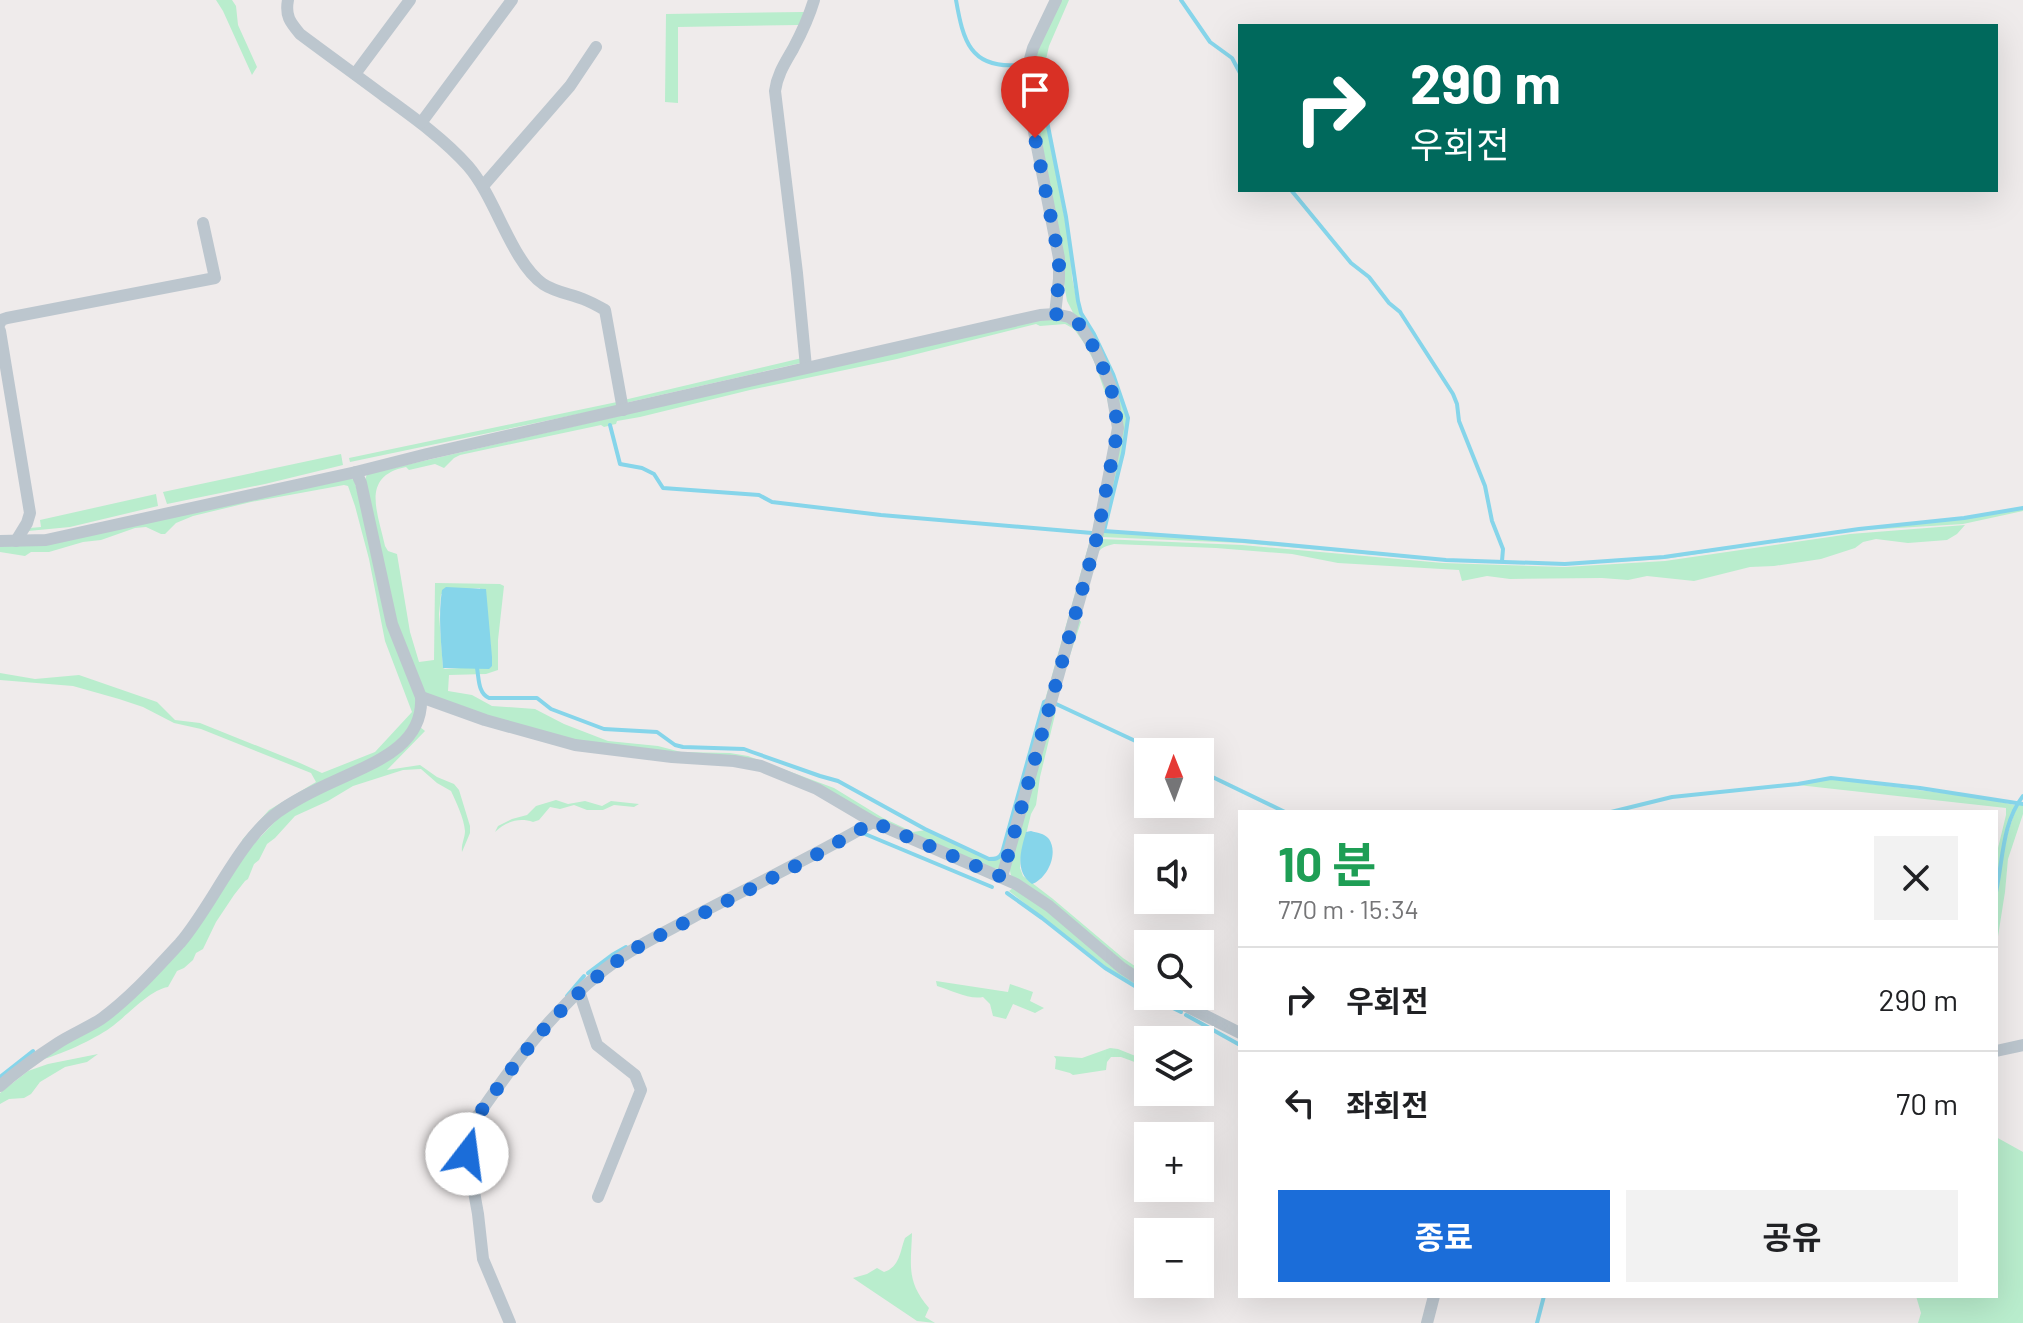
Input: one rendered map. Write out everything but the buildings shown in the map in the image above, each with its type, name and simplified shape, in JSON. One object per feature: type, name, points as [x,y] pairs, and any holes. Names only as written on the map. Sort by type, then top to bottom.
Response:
[{"type":"street","points":[[288,0],[288,20],[300,34],[421,123],[454,152],[483,186],[521,258],[543,284],[605,310],[623,410]]},
{"type":"street","points":[[355,74],[410,0]]},
{"type":"street","points":[[421,123],[512,0]]},
{"type":"street","points":[[806,367],[775,91],[778,75],[795,46],[814,0]]},
{"type":"street","points":[[1055,314],[1059,258],[1024,81],[1033,48],[1056,0]]},
{"type":"street","points":[[483,186],[570,86],[596,47]]},
{"type":"street","points":[[0,323],[7,318],[215,278],[203,223]]},
{"type":"street","points":[[0,541],[46,540],[1040,315],[1069,317],[1080,325],[1096,351],[1111,387],[1118,428],[1097,537],[1002,877]]},
{"type":"street","points":[[0,331],[30,513],[16,541]]},
{"type":"street","points":[[0,1086],[59,1042],[101,1019],[132,992],[182,941],[245,848],[274,815],[390,754],[415,728],[422,707],[421,697],[392,624],[356,472]]},
{"type":"street","points":[[421,697],[485,720],[575,745],[761,766],[817,789],[873,822],[1002,877],[1049,906],[1134,976]]},
{"type":"street","points":[[510,1323],[483,1259],[464,1136],[484,1107],[545,1026],[579,991],[620,957],[807,860],[873,822]]},
{"type":"street","points":[[579,991],[597,1045],[635,1075],[641,1090],[598,1197]]},
{"type":"street","points":[[1194,1010],[1238,1032]]},
{"type":"street","points":[[1998,1051],[2023,1045]]},
{"type":"street","points":[[1427,1323],[1433,1298]]},
{"type":"green space","points":[[216,0],[232,0],[236,6],[238,25],[257,67],[252,75],[223,11]]},
{"type":"green space","points":[[1059,0],[1069,0],[1049,46],[1043,96],[1039,86],[1040,66],[1037,87],[1071,251],[1072,277],[1080,314],[1112,373],[1127,419],[1123,452],[1104,532],[1245,541],[1445,560],[1565,564],[1664,558],[1793,540],[1664,559],[1565,565],[1443,561],[1242,543],[1102,537],[1118,445],[1111,386],[1067,301],[1030,84],[1031,66]]},
{"type":"green space","points":[[804,12],[799,25],[678,27],[678,103],[665,102],[666,14]]},
{"type":"green space","points":[[1064,319],[1080,333],[1108,386],[1115,425],[1092,543],[999,869],[983,866],[761,765],[575,742],[437,701],[423,691],[395,625],[365,480],[367,474],[1030,321]],"holes":[[[1036,324],[1065,324],[1074,329],[1094,361],[1107,398],[1113,428],[1092,533],[998,859],[990,860],[926,830],[913,832],[834,788],[748,756],[681,752],[658,746],[608,741],[535,709],[492,706],[472,695],[448,691],[449,675],[486,674],[498,670],[504,586],[500,584],[435,583],[434,660],[419,662],[410,632],[397,554],[388,551],[385,546],[376,509],[377,487],[382,478],[392,472],[435,464],[444,468],[460,455],[601,425],[604,427],[617,421],[897,359]],[[480,588],[492,666],[445,669],[439,614],[441,594]]]},
{"type":"green space","points":[[802,358],[801,363],[625,403],[624,400]]},
{"type":"green space","points":[[617,402],[617,406],[350,462],[349,458]]},
{"type":"green space","points":[[341,454],[343,465],[265,484],[167,504],[163,492]]},
{"type":"green space","points":[[350,478],[354,480],[417,698],[413,721],[384,752],[285,803],[246,844],[242,840],[269,810],[316,782],[311,773],[201,729],[174,723],[119,699],[73,686],[0,680],[0,673],[35,679],[79,675],[157,702],[175,720],[200,723],[322,773],[375,752],[412,712],[385,641],[369,559],[348,486],[251,502],[193,516],[176,523],[165,534],[146,527],[135,528],[101,540],[49,552],[31,552],[25,556],[0,552],[0,543]]},
{"type":"green space","points":[[156,494],[158,506],[70,527],[28,531],[41,527],[40,520]]},
{"type":"green space","points":[[2023,508],[2023,511],[1963,524],[1854,531],[1964,519]]},
{"type":"green space","points":[[1965,525],[1947,540],[1908,543],[1876,539],[1821,559],[1750,567],[1694,581],[1647,576],[1628,580],[1487,576],[1462,581],[1459,570],[1338,563],[1292,554],[1216,548],[1106,546],[1096,555],[1079,619],[1081,622],[1054,703],[1055,715],[1020,868],[1023,876],[1134,965],[1134,971],[1063,912],[1021,886],[1011,876],[1013,849],[1092,558],[1101,539],[1242,545],[1443,563],[1565,567],[1665,561],[1850,534]]},
{"type":"green space","points":[[420,727],[425,731],[387,770],[420,765],[454,784],[459,790],[470,826],[462,852],[464,826],[451,791],[421,769],[403,770],[353,786],[295,816],[267,844],[248,879],[216,922],[203,949],[177,971],[168,987],[146,998],[95,1037],[40,1060],[126,1002],[249,849],[283,813],[334,786]]},
{"type":"green space","points":[[1831,779],[2015,805],[1998,875],[1998,848],[2006,808],[1798,785]]},
{"type":"green space","points":[[556,800],[568,804],[585,801],[602,806],[611,801],[639,804],[634,807],[614,805],[603,810],[587,810],[574,805],[560,809],[550,807],[539,820],[512,821],[495,832],[498,826],[527,815],[536,806]]},
{"type":"green space","points":[[2018,805],[2023,805],[2023,814],[2008,859],[1998,936],[2002,858]]},
{"type":"green space","points":[[1013,888],[1048,909],[1134,977],[1134,984],[1109,969],[1009,891]]},
{"type":"green space","points":[[936,981],[1008,992],[1010,984],[1033,992],[1030,1001],[1044,1008],[1035,1013],[1013,1004],[1006,1019],[993,1016],[990,1004],[983,997],[960,994],[937,986]]},
{"type":"green space","points":[[1110,1048],[1134,1055],[1134,1062],[1111,1057],[1106,1070],[1073,1075],[1055,1069],[1054,1056],[1082,1058]]},
{"type":"green space","points":[[98,1054],[87,1062],[65,1067],[40,1082],[24,1098],[9,1099],[0,1104],[0,1093],[28,1071]]},
{"type":"green space","points":[[1998,1138],[2023,1152],[2023,1323],[1918,1323],[1921,1313],[1917,1298],[1998,1298]]},
{"type":"green space","points":[[912,1233],[913,1281],[929,1308],[925,1317],[935,1323],[917,1321],[853,1278],[877,1268],[884,1272],[889,1270],[899,1258],[905,1238]]},
{"type":"water","points":[[446,587],[486,589],[492,657],[489,669],[443,668],[440,609],[442,590]]},
{"type":"water","points":[[1026,832],[1047,837],[1053,852],[1047,872],[1032,884],[1023,873],[1020,860]]},
{"type":"waterway","points":[[956,0],[966,39],[979,57],[1002,65],[1018,65]]},
{"type":"waterway","points":[[1181,0],[1210,42],[1232,58],[1238,69]]},
{"type":"waterway","points":[[1040,66],[1038,86],[1066,217],[1078,301],[1081,313],[1113,374],[1128,418],[1104,531],[1446,560],[1565,564],[1664,557],[2023,508]]},
{"type":"waterway","points":[[1293,192],[1351,263],[1369,277],[1400,312],[1453,394],[1459,421],[1485,486],[1492,521],[1503,549],[1502,561]]},
{"type":"waterway","points":[[610,425],[620,464],[654,474],[663,488],[759,495],[772,502],[881,515],[1092,533]]},
{"type":"waterway","points":[[477,668],[481,689],[489,698],[537,698],[551,709],[604,729],[657,732],[683,747],[744,749],[838,781],[925,829],[989,859],[997,858],[1002,853],[1046,701]]},
{"type":"waterway","points":[[1054,703],[1134,740]]},
{"type":"waterway","points":[[1214,778],[1281,810]]},
{"type":"waterway","points":[[1619,810],[1672,797],[1831,778],[2023,804]]},
{"type":"waterway","points":[[1998,880],[2007,830],[2023,796]]},
{"type":"waterway","points":[[865,834],[992,887]]},
{"type":"waterway","points":[[1007,893],[1105,968],[1134,986]]},
{"type":"waterway","points":[[588,973],[626,947]]},
{"type":"waterway","points":[[567,996],[584,976]]},
{"type":"waterway","points":[[1177,1010],[1181,1012]]},
{"type":"waterway","points":[[1186,1015],[1238,1044]]},
{"type":"waterway","points":[[0,1077],[33,1051]]},
{"type":"waterway","points":[[1537,1323],[1543,1298]]},
{"type":"route","points":[[467,1154],[464,1136],[545,1026],[579,991],[620,957],[807,860],[873,822],[1002,877],[1097,537],[1118,428],[1111,387],[1096,351],[1080,325],[1069,317],[1055,314],[1059,258],[1035,138]]}]
